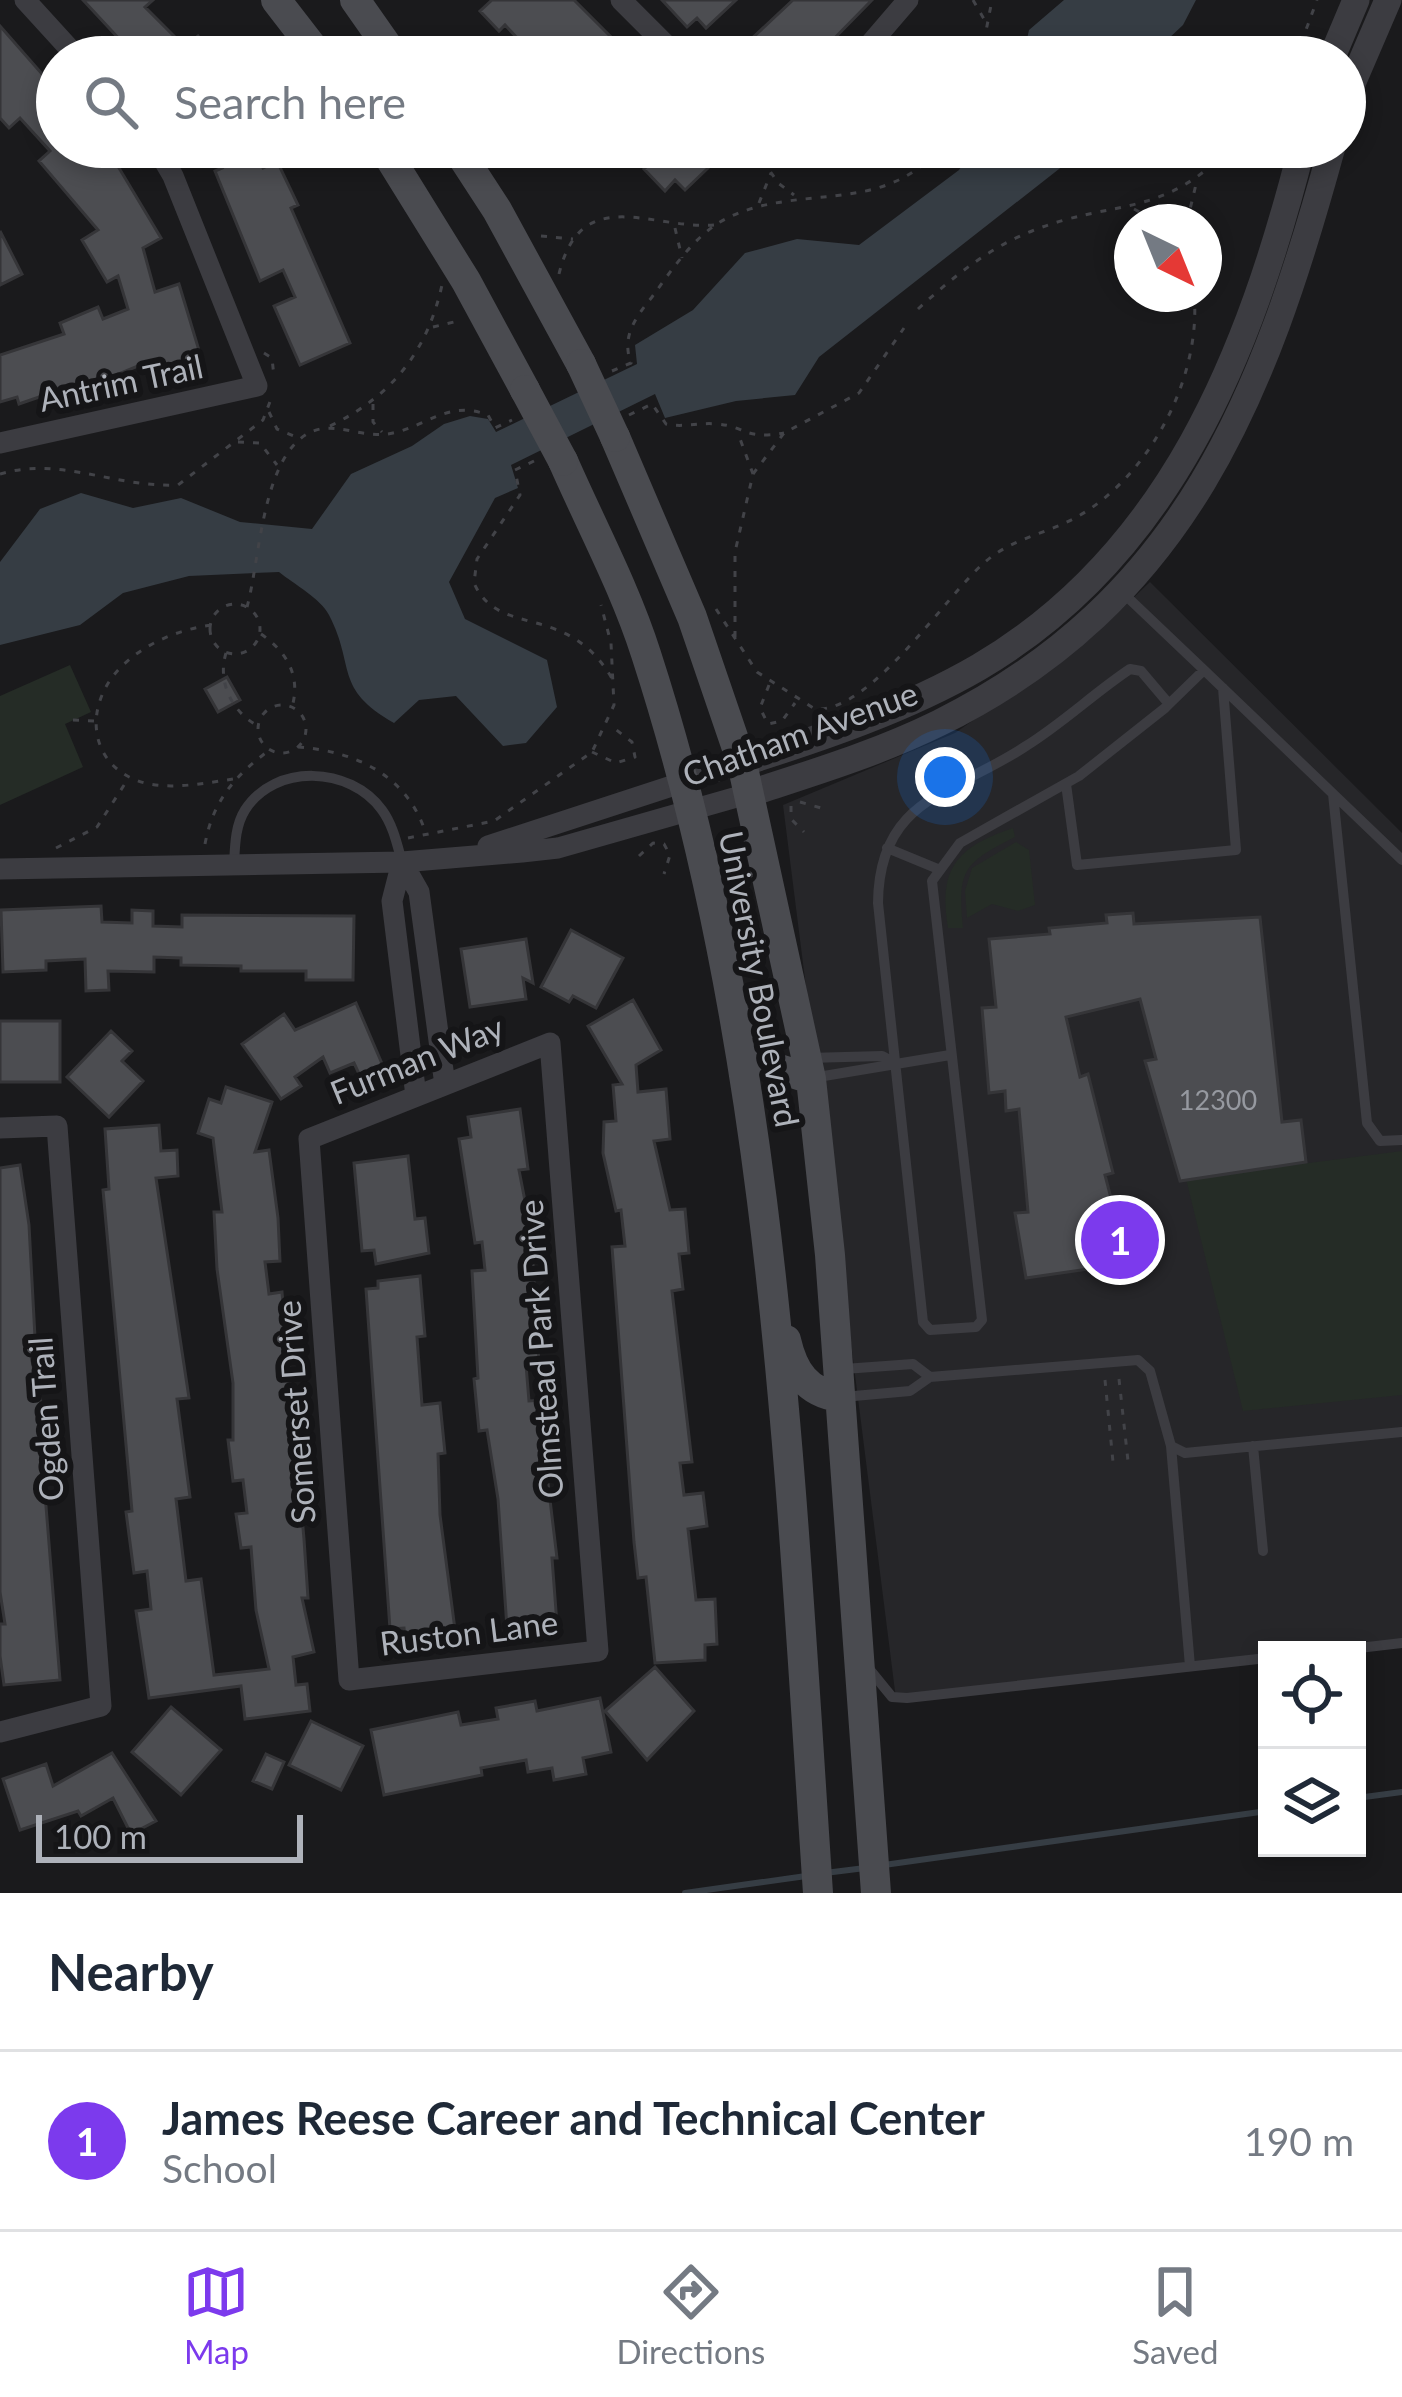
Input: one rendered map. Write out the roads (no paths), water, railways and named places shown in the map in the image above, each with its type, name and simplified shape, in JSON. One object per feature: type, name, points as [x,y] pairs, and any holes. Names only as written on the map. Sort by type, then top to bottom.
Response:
[{"type":"main road","points":[[276,0],[304,36]]},
{"type":"main road","points":[[355,0],[380,36]]},
{"type":"main road","name":"University Boulevard","points":[[396,168],[458,266],[563,461],[645,650],[682,781],[685,834],[729,994],[753,1126],[818,1893]]},
{"type":"main road","name":"University Boulevard","points":[[470,168],[580,364],[614,437],[692,617],[747,778],[808,1068],[839,1383],[876,1893]]},
{"type":"main road","points":[[729,994],[766,1061],[784,1074],[808,1068]]},
{"type":"main road","points":[[768,1264],[792,1364],[815,1390],[839,1383]]},
{"type":"street","points":[[25,0],[57,36]]},
{"type":"street","points":[[621,0],[658,36]]},
{"type":"street","points":[[877,36],[908,0]]},
{"type":"street","points":[[1341,36],[1356,0]]},
{"type":"street","points":[[1366,51],[1388,0]]},
{"type":"street","name":"Antrim Trail","points":[[0,443],[253,376],[168,168]]},
{"type":"street","name":"Chatham Avenue","points":[[1110,580],[1223,389],[1253,319],[1296,168]]},
{"type":"street","name":"Chatham Avenue","points":[[470,853],[682,781],[747,778],[874,753],[943,721],[1031,666],[1206,480],[1252,396],[1284,315],[1326,168]]},
{"type":"street","name":"Chatham Avenue","points":[[0,868],[402,862],[685,834],[747,778]]},
{"type":"street","points":[[402,862],[419,892],[445,1084]]},
{"type":"street","points":[[402,862],[392,901],[416,1096]]},
{"type":"street","name":"Furman Way","points":[[310,1138],[550,1042]]},
{"type":"street","name":"Olmstead Park Drive","points":[[550,1042],[598,1651]]},
{"type":"street","name":"Ogden Trail","points":[[0,1128],[57,1126],[101,1706],[0,1732]]},
{"type":"street","name":"Somerset Drive","points":[[310,1138],[349,1680]]},
{"type":"street","name":"Ruston Lane","points":[[349,1680],[598,1651]]},
{"type":"lane","points":[[1110,580],[1402,860]]},
{"type":"lane","points":[[1169,704],[1141,671],[1130,668],[1018,752],[924,799],[887,848],[878,903],[923,1322],[935,1331],[976,1327],[982,1320],[932,891],[938,868],[960,843],[1066,784],[1169,704],[1204,670]]},
{"type":"lane","points":[[1066,784],[1077,865],[1236,850],[1223,688]]},
{"type":"lane","points":[[234,867],[238,824],[259,794],[292,777],[318,776],[366,794],[380,806],[402,862]]},
{"type":"lane","points":[[1333,794],[1367,1123],[1380,1141],[1402,1140]]},
{"type":"lane","points":[[887,848],[938,868]]},
{"type":"lane","points":[[808,1068],[876,1071],[895,1061],[950,1055]]},
{"type":"lane","points":[[808,1068],[882,1056],[895,1061]]},
{"type":"lane","points":[[839,1383],[910,1391],[930,1377],[1138,1360],[1150,1371],[1171,1446],[1190,1666]]},
{"type":"lane","points":[[839,1383],[913,1364],[930,1377]]},
{"type":"lane","points":[[1171,1446],[1185,1453],[1402,1432]]},
{"type":"lane","points":[[1253,1446],[1263,1551]]},
{"type":"lane","points":[[1366,1647],[1402,1643]]},
{"type":"lane","points":[[859,1652],[892,1697],[1258,1659]]},
{"type":"waterway","points":[[1366,1797],[1402,1792]]},
{"type":"waterway","points":[[884,1865],[1258,1812]]},
{"type":"waterway","points":[[825,1873],[865,1868]]},
{"type":"waterway","points":[[685,1893],[806,1876]]},
{"type":"place","name":"James Reese Career and Technical Center","points":[[1120,1240]]}]
